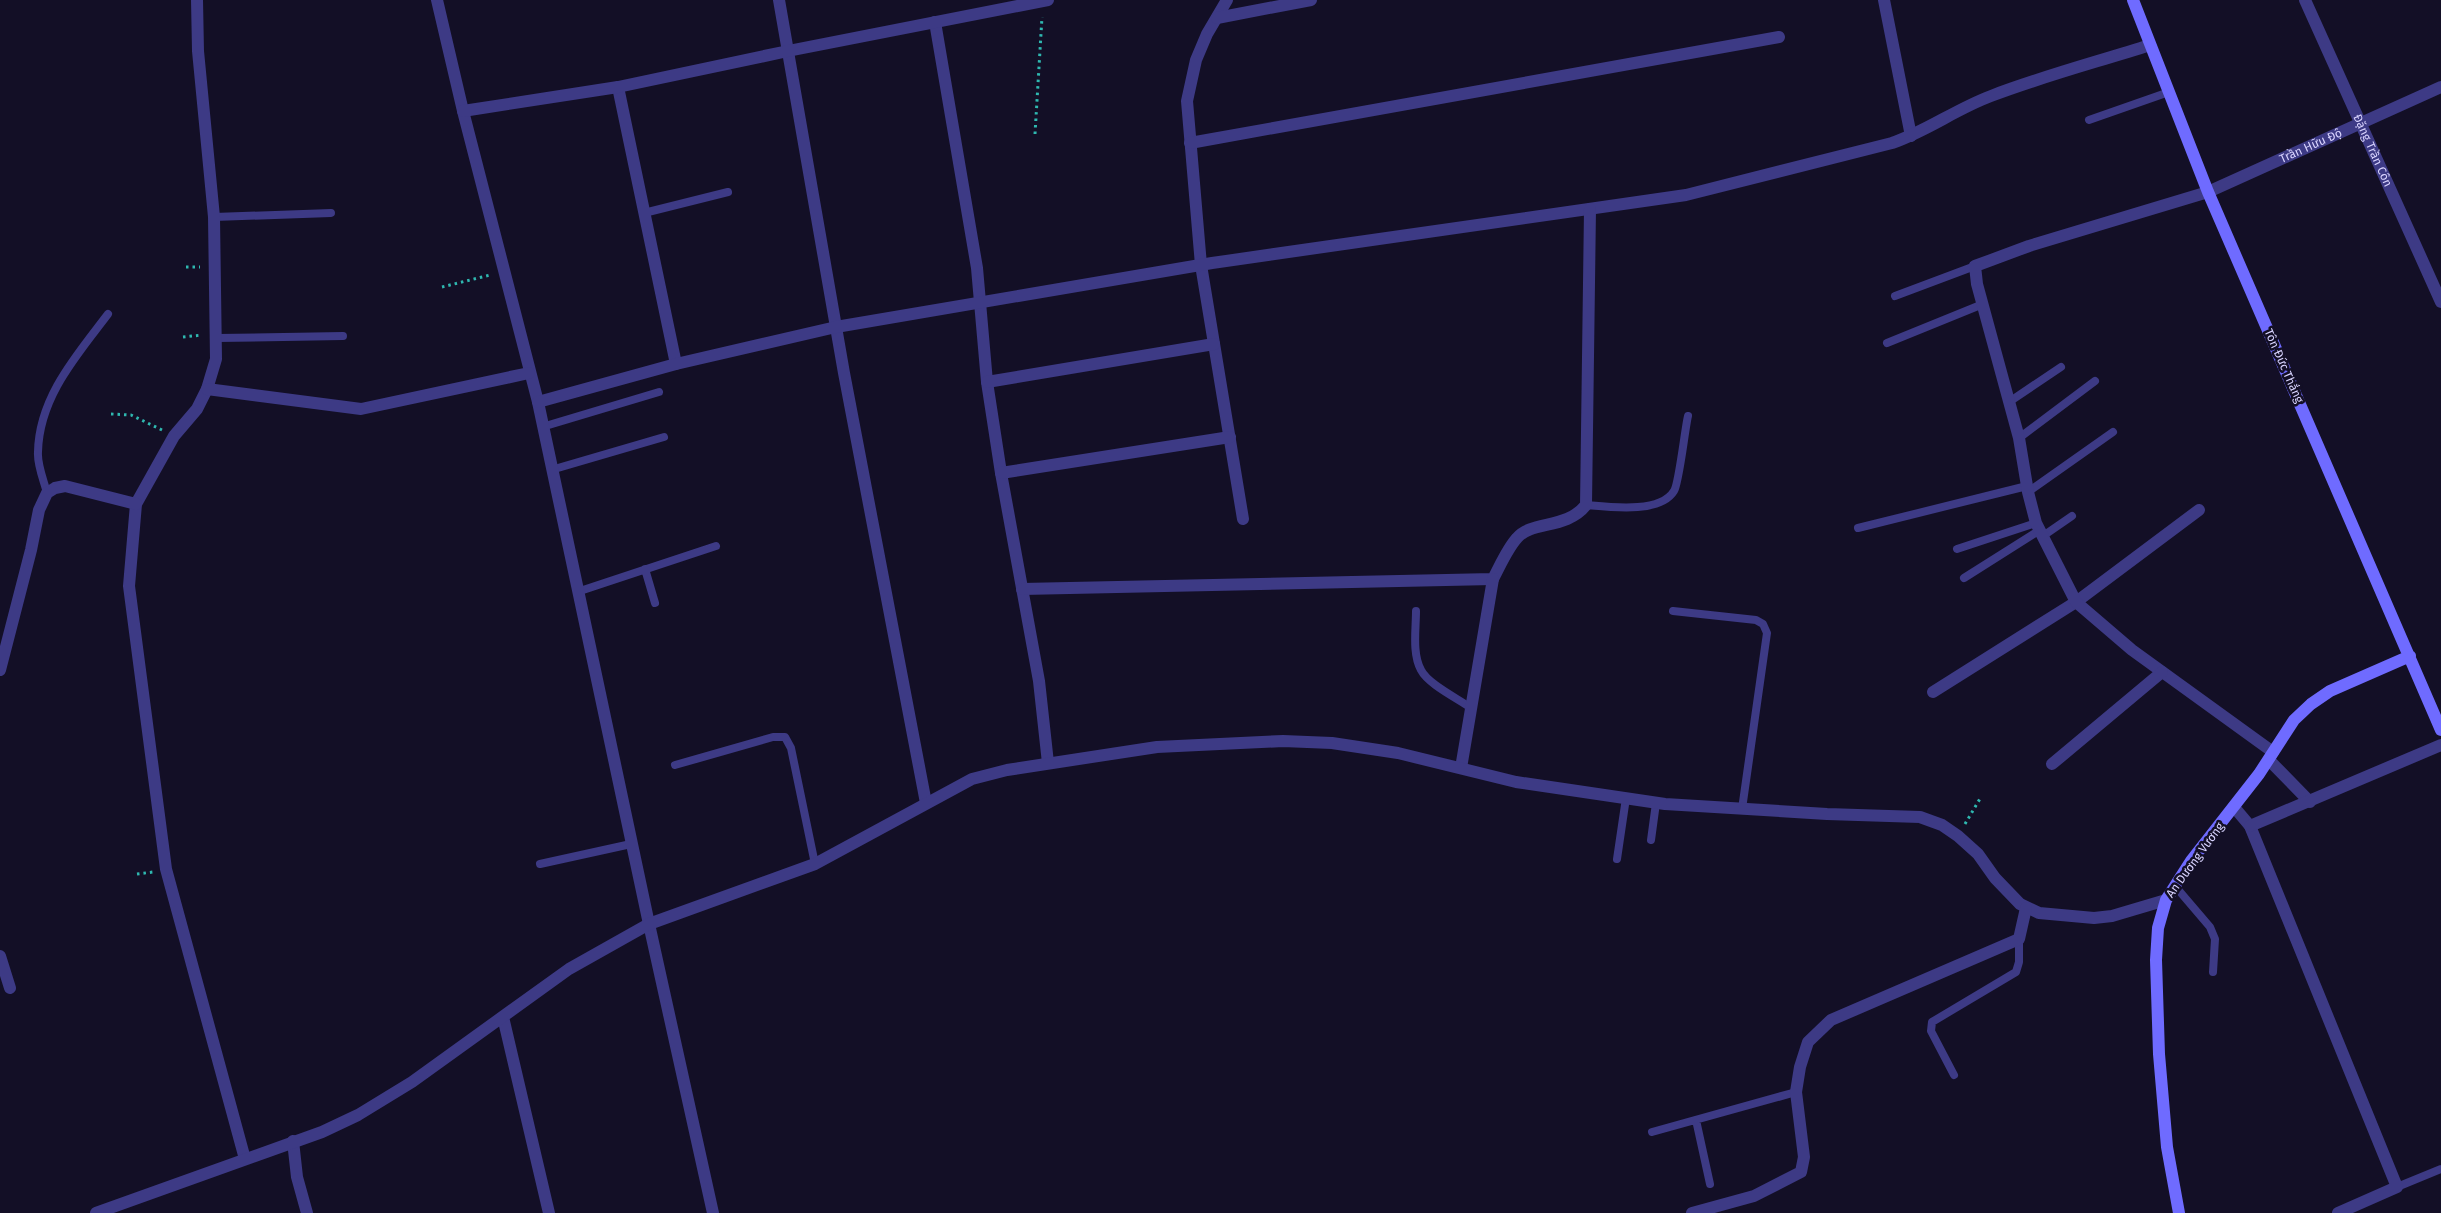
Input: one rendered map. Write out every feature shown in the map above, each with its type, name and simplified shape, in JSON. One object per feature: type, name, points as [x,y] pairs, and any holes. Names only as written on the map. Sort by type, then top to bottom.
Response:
[{"type":"street","points":[[197,0],[198,52],[214,217],[216,359],[207,389],[197,409],[174,436],[136,504],[129,586],[166,869],[244,1159]]},
{"type":"street","points":[[437,0],[503,272],[538,402],[649,924],[713,1213]]},
{"type":"street","points":[[440,13],[450,0]]},
{"type":"street","points":[[779,0],[836,326],[926,803]]},
{"type":"street","points":[[463,111],[618,87],[1046,0]]},
{"type":"street","points":[[1227,0],[1207,34],[1196,60],[1186,101],[1201,265],[1243,519]]},
{"type":"street","points":[[1217,18],[1310,0]]},
{"type":"street","points":[[1884,0],[1911,136]]},
{"type":"street","name":"Tôn Đức Thắng","points":[[2133,0],[2208,192],[2441,730]]},
{"type":"street","name":"Đặng Trần Côn","points":[[2305,0],[2441,302]]},
{"type":"street","points":[[935,22],[977,268],[987,382],[1001,473],[1039,681],[1048,763]]},
{"type":"street","points":[[1190,143],[1779,37]]},
{"type":"street","points":[[538,402],[676,364],[836,326],[1201,265],[1686,195],[1911,136],[1957,110],[1993,95],[2150,45]]},
{"type":"street","points":[[618,87],[676,364]]},
{"type":"street","name":"Trần Hữu Độ","points":[[1975,266],[2029,246],[2208,192],[2441,87]]},
{"type":"street","points":[[1461,768],[1493,579],[1517,538],[1526,532],[1565,522],[1580,512],[1586,505],[1590,209]]},
{"type":"street","points":[[1975,266],[1983,304],[2019,438],[2028,489],[2040,530],[2076,602],[2132,650],[2271,756],[2310,802]]},
{"type":"street","points":[[987,382],[1214,344]]},
{"type":"street","points":[[207,389],[361,409],[529,374]]},
{"type":"street","points":[[1001,473],[1230,437]]},
{"type":"street","points":[[0,670],[31,550],[39,510],[47,493],[55,488],[65,486],[136,504]]},
{"type":"street","points":[[1933,692],[2076,602],[2199,510]]},
{"type":"street","points":[[1022,589],[1493,579]]},
{"type":"street","name":"An Dương Vương","points":[[2178,1213],[2167,1147],[2159,1054],[2156,960],[2158,928],[2166,900],[2271,756],[2294,720],[2311,704],[2330,692],[2410,656]]},
{"type":"street","points":[[2052,764],[2162,672]]},
{"type":"street","points":[[96,1213],[322,1132],[358,1115],[412,1082],[569,969],[649,924],[815,864],[972,779],[1006,770],[1048,763],[1157,747],[1283,741],[1332,743],[1398,753],[1516,782],[1656,802],[1742,809],[1920,816],[1942,825],[1958,836],[1978,854],[2006,891],[2026,908],[2039,913],[2094,918],[2112,916],[2166,900]]},
{"type":"street","points":[[2250,826],[2441,745]]},
{"type":"street","points":[[2234,807],[2250,826],[2397,1187],[2360,1209],[2338,1213]]},
{"type":"street","points":[[1692,1213],[1754,1196],[1801,1172],[1804,1157],[1796,1092],[1808,1042],[1831,1020],[2019,939],[2026,908]]},
{"type":"street","points":[[0,956],[10,988]]},
{"type":"street","points":[[503,1017],[549,1213]]},
{"type":"street","points":[[294,1141],[297,1177],[307,1213]]},
{"type":"lane","points":[[2089,120],[2169,92]]},
{"type":"lane","points":[[644,213],[728,192]]},
{"type":"lane","points":[[214,217],[331,213]]},
{"type":"lane","points":[[1895,296],[1975,266]]},
{"type":"lane","points":[[1886,342],[1983,304]]},
{"type":"lane","points":[[47,493],[38,454],[41,426],[57,382],[108,314]]},
{"type":"lane","points":[[217,338],[343,336]]},
{"type":"lane","points":[[2009,402],[2061,367]]},
{"type":"lane","points":[[2019,438],[2095,381]]},
{"type":"lane","points":[[542,427],[659,392]]},
{"type":"lane","points":[[1586,505],[1630,508],[1661,503],[1668,497],[1674,491],[1688,416]]},
{"type":"lane","points":[[1858,528],[2028,489],[2113,432]]},
{"type":"lane","points":[[552,470],[664,437]]},
{"type":"lane","points":[[1964,578],[2040,530],[2072,516]]},
{"type":"lane","points":[[1957,549],[2040,530]]},
{"type":"lane","points":[[578,592],[716,546]]},
{"type":"lane","points":[[645,570],[655,603]]},
{"type":"lane","points":[[1416,611],[1416,654],[1420,670],[1426,678],[1471,708]]},
{"type":"lane","points":[[1673,611],[1756,620],[1763,624],[1768,632],[1742,809]]},
{"type":"lane","points":[[675,765],[773,737],[785,737],[791,748],[815,864]]},
{"type":"lane","points":[[1617,859],[1626,798]]},
{"type":"lane","points":[[1651,840],[1656,802]]},
{"type":"lane","points":[[540,864],[632,844]]},
{"type":"lane","points":[[2175,886],[2210,927],[2214,938],[2213,972]]},
{"type":"lane","points":[[1954,1075],[1931,1030],[1932,1022],[2016,972],[2019,962],[2019,939]]},
{"type":"lane","points":[[1652,1132],[1796,1092]]},
{"type":"lane","points":[[1696,1120],[1710,1184]]},
{"type":"lane","points":[[2397,1187],[2441,1169]]},
{"type":"path","points":[[1035,134],[1046,0]]},
{"type":"path","points":[[442,287],[503,272]]},
{"type":"path","points":[[111,414],[131,414],[174,436]]},
{"type":"path","points":[[1958,836],[1981,797]]}]
